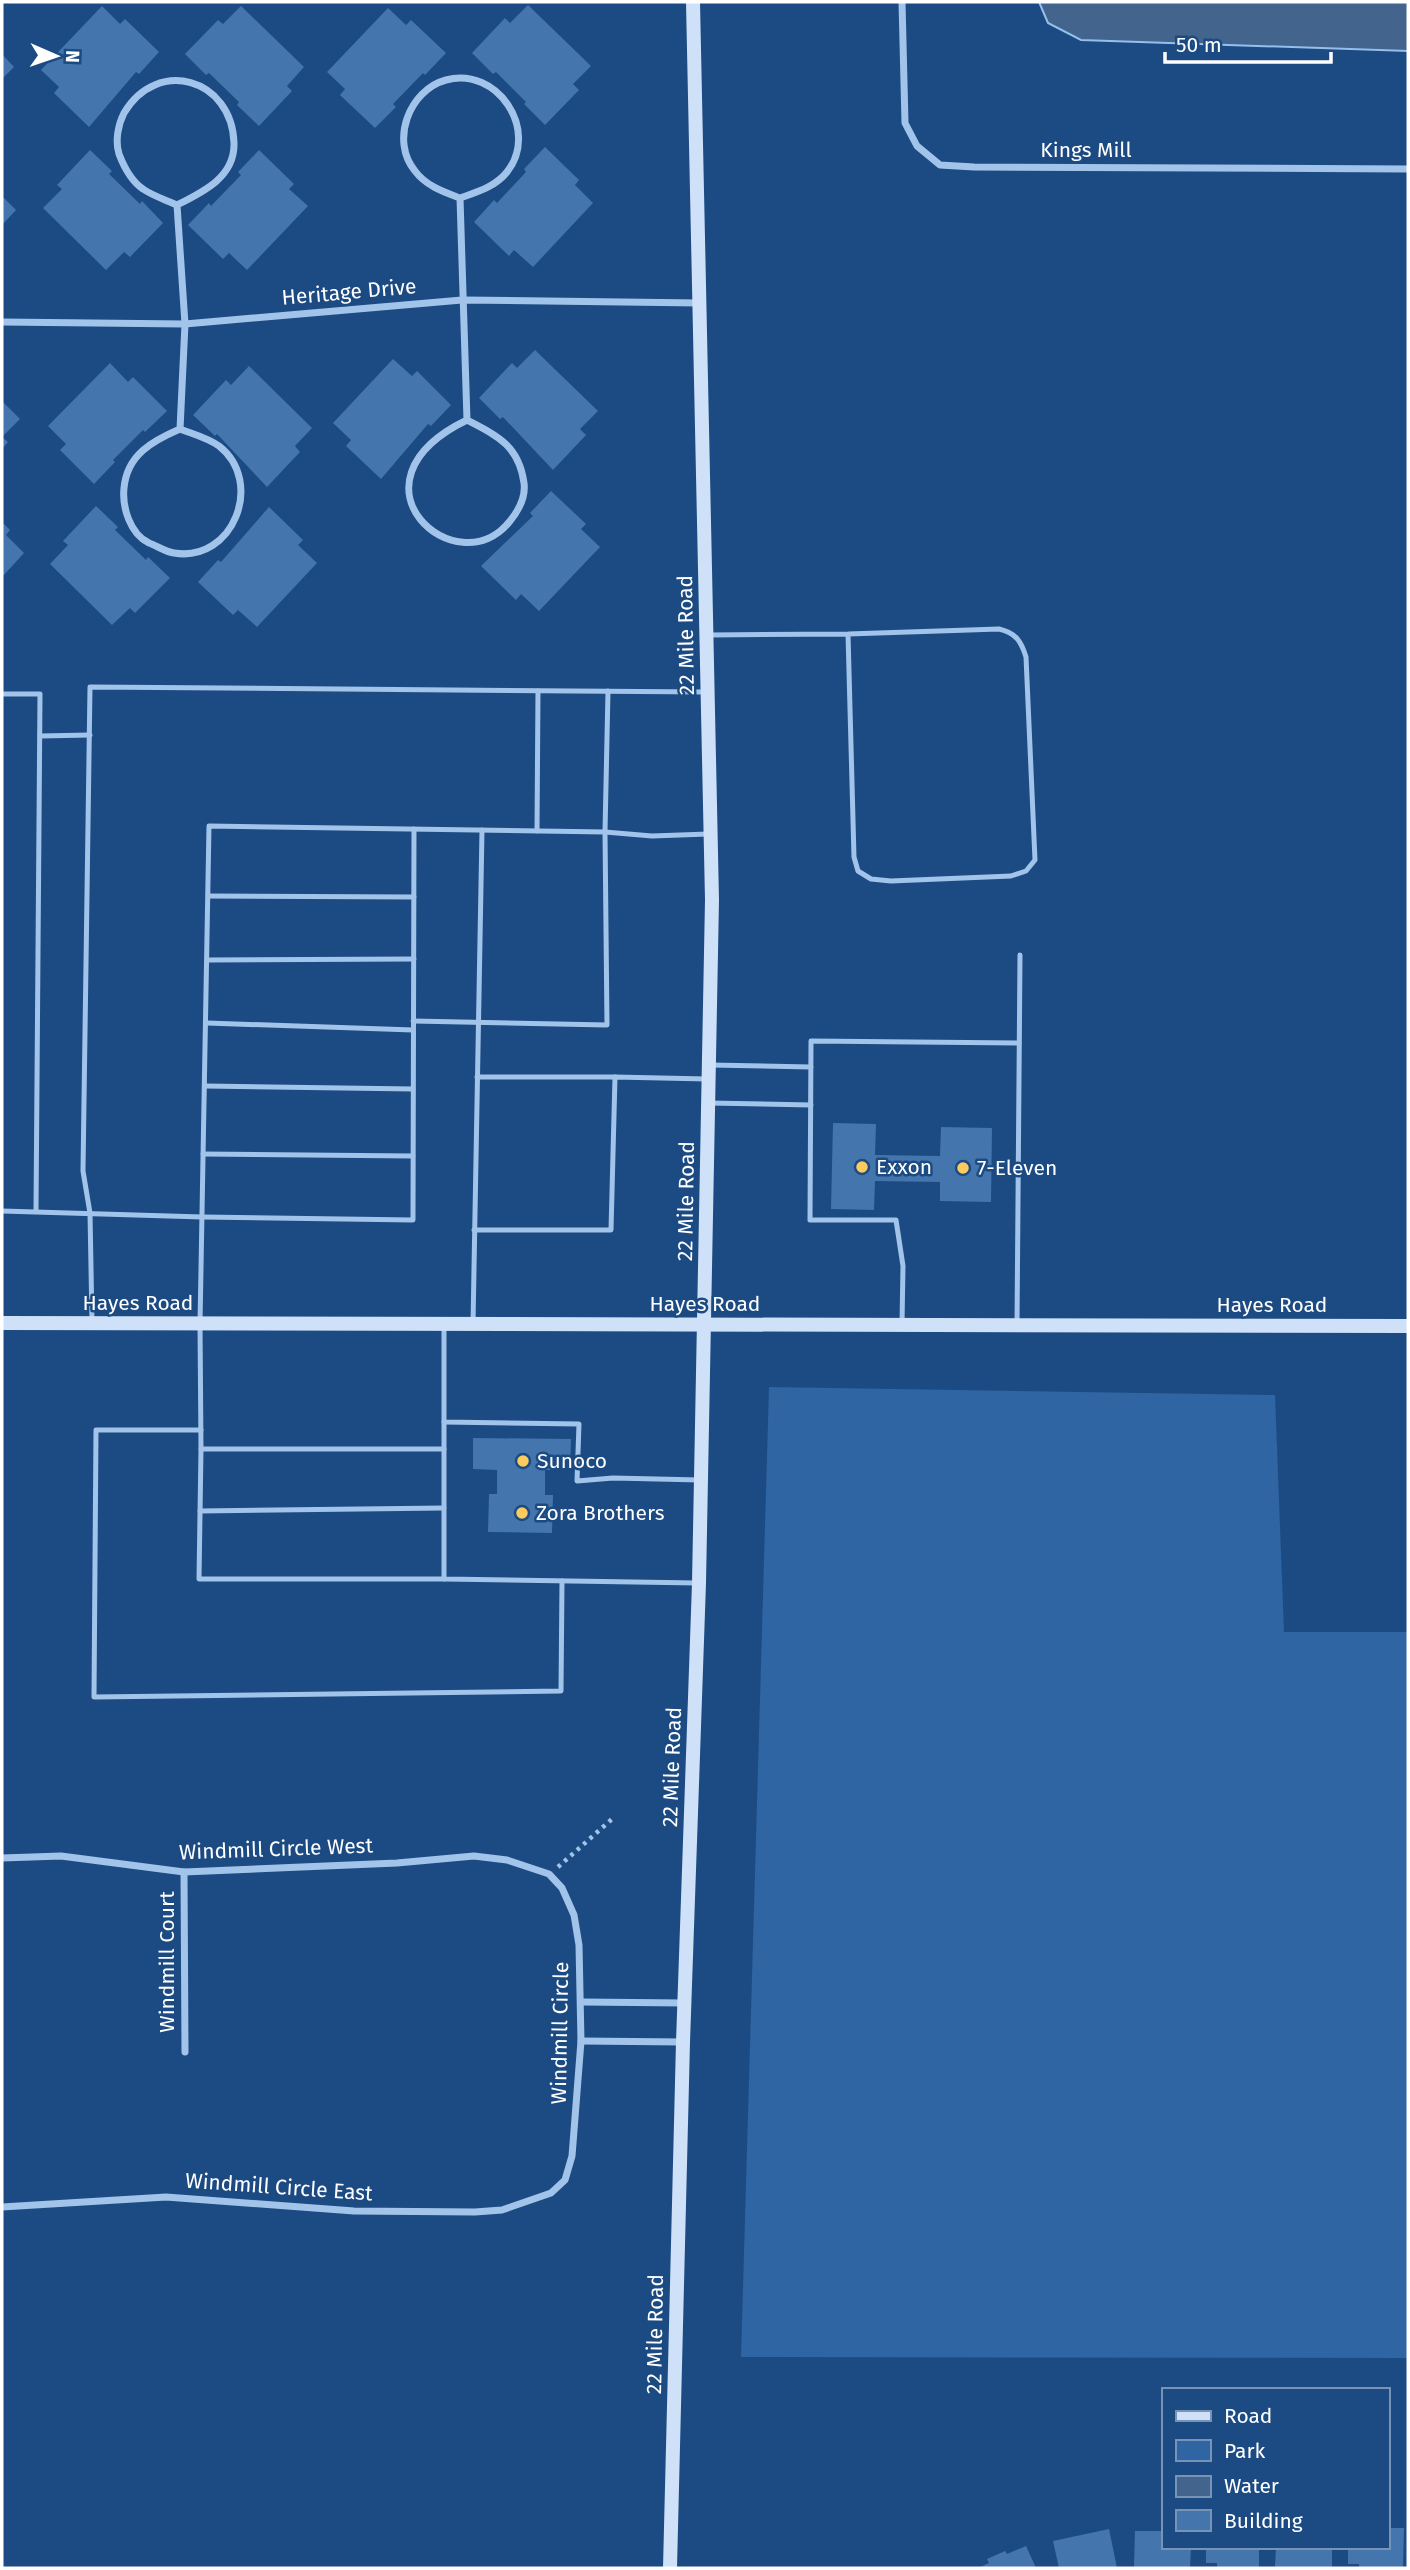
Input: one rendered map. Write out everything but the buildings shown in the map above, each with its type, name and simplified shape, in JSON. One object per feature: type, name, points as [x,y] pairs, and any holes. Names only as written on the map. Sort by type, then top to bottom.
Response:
[{"type":"street","name":"22 Mile Road","points":[[670,2568],[682,2042],[699,1583],[710,1072],[708,635],[693,2]]},
{"type":"street","name":"Kings Mill","points":[[902,2],[905,123],[917,146],[940,165],[1408,169]]},
{"type":"street","points":[[464,78],[480,81],[503,96],[515,116],[519,138],[515,157],[506,173],[485,189],[460,198],[437,189],[414,171],[405,151],[403,130],[412,105],[428,88],[445,80],[464,78]]},
{"type":"street","points":[[177,80],[208,89],[224,104],[233,124],[234,151],[226,172],[208,190],[177,205],[142,189],[124,169],[117,148],[119,122],[132,99],[150,86],[177,80]]},
{"type":"street","points":[[460,198],[467,420]]},
{"type":"street","points":[[177,205],[186,324],[180,429]]},
{"type":"street","name":"Heritage Drive","points":[[2,321],[186,324],[463,300],[700,303]]},
{"type":"street","points":[[467,420],[488,430],[510,447],[521,465],[525,489],[519,510],[502,531],[475,543],[449,541],[426,527],[413,508],[408,491],[410,469],[425,446],[467,420]]},
{"type":"street","points":[[180,429],[220,447],[237,469],[242,492],[234,524],[219,542],[195,553],[173,553],[144,540],[130,523],[122,500],[125,476],[135,457],[155,440],[180,429]]},
{"type":"street","name":"Hayes Road","points":[[2,1323],[1408,1326]]},
{"type":"street","name":"Windmill Circle West","points":[[2,1858],[61,1856],[184,1872],[397,1863],[474,1856],[507,1860],[549,1874]]},
{"type":"street","name":"Windmill Court","points":[[184,1872],[185,2052]]},
{"type":"street","name":"Windmill Circle","points":[[549,1874],[562,1888],[574,1914],[579,1945],[582,2002],[572,2156],[565,2180],[551,2193]]},
{"type":"street","points":[[582,2002],[684,2003]]},
{"type":"street","points":[[581,2040],[682,2042]]},
{"type":"street","name":"Windmill Circle East","points":[[2,2207],[166,2197],[354,2211],[475,2212],[502,2210],[551,2193]]},
{"type":"lane","points":[[708,635],[999,629],[1012,632],[1022,643],[1026,657],[1035,860],[1026,871],[1010,876],[891,881],[871,879],[858,872],[855,857],[848,634]]},
{"type":"lane","points":[[93,1324],[90,1213],[83,1171],[90,687],[708,692]]},
{"type":"lane","points":[[537,831],[538,691]]},
{"type":"lane","points":[[413,1021],[607,1025],[605,832],[608,691]]},
{"type":"lane","points":[[2,694],[40,694],[36,1211]]},
{"type":"lane","points":[[40,736],[90,736]]},
{"type":"lane","points":[[699,1583],[199,1579],[200,1324],[209,826],[605,832],[652,836],[711,834]]},
{"type":"lane","points":[[2,1211],[413,1220],[414,829]]},
{"type":"lane","points":[[472,1324],[482,830]]},
{"type":"lane","points":[[208,896],[414,897]]},
{"type":"lane","points":[[1017,1325],[1020,955]]},
{"type":"lane","points":[[207,960],[414,959]]},
{"type":"lane","points":[[206,1023],[413,1030]]},
{"type":"lane","points":[[902,1326],[903,1266],[897,1220],[810,1220],[811,1041],[1019,1043]]},
{"type":"lane","points":[[477,1077],[615,1077],[811,1067]]},
{"type":"lane","points":[[474,1230],[611,1230],[615,1077]]},
{"type":"lane","points":[[205,1086],[413,1089]]},
{"type":"lane","points":[[709,1103],[811,1105]]},
{"type":"lane","points":[[203,1154],[413,1156]]},
{"type":"lane","points":[[444,1324],[444,1579]]},
{"type":"lane","points":[[444,1422],[579,1423],[577,1481],[613,1478],[700,1480]]},
{"type":"lane","points":[[201,1430],[96,1430],[94,1697],[561,1691],[562,1581]]},
{"type":"lane","points":[[201,1449],[444,1449]]},
{"type":"lane","points":[[200,1511],[444,1508]]},
{"type":"path","points":[[549,1874],[612,1819]]},
{"type":"green space","points":[[769,1387],[1275,1395],[1284,1632],[1408,1632],[1408,2358],[741,2357]]},
{"type":"water","points":[[1039,2],[1408,2],[1408,51],[1081,40],[1048,23]]},
{"type":"place","name":"Exxon","points":[[862,1167]]},
{"type":"place","name":"7-Eleven","points":[[963,1168]]},
{"type":"place","name":"Sunoco","points":[[523,1461]]},
{"type":"place","name":"Zora Brothers","points":[[522,1513]]}]
